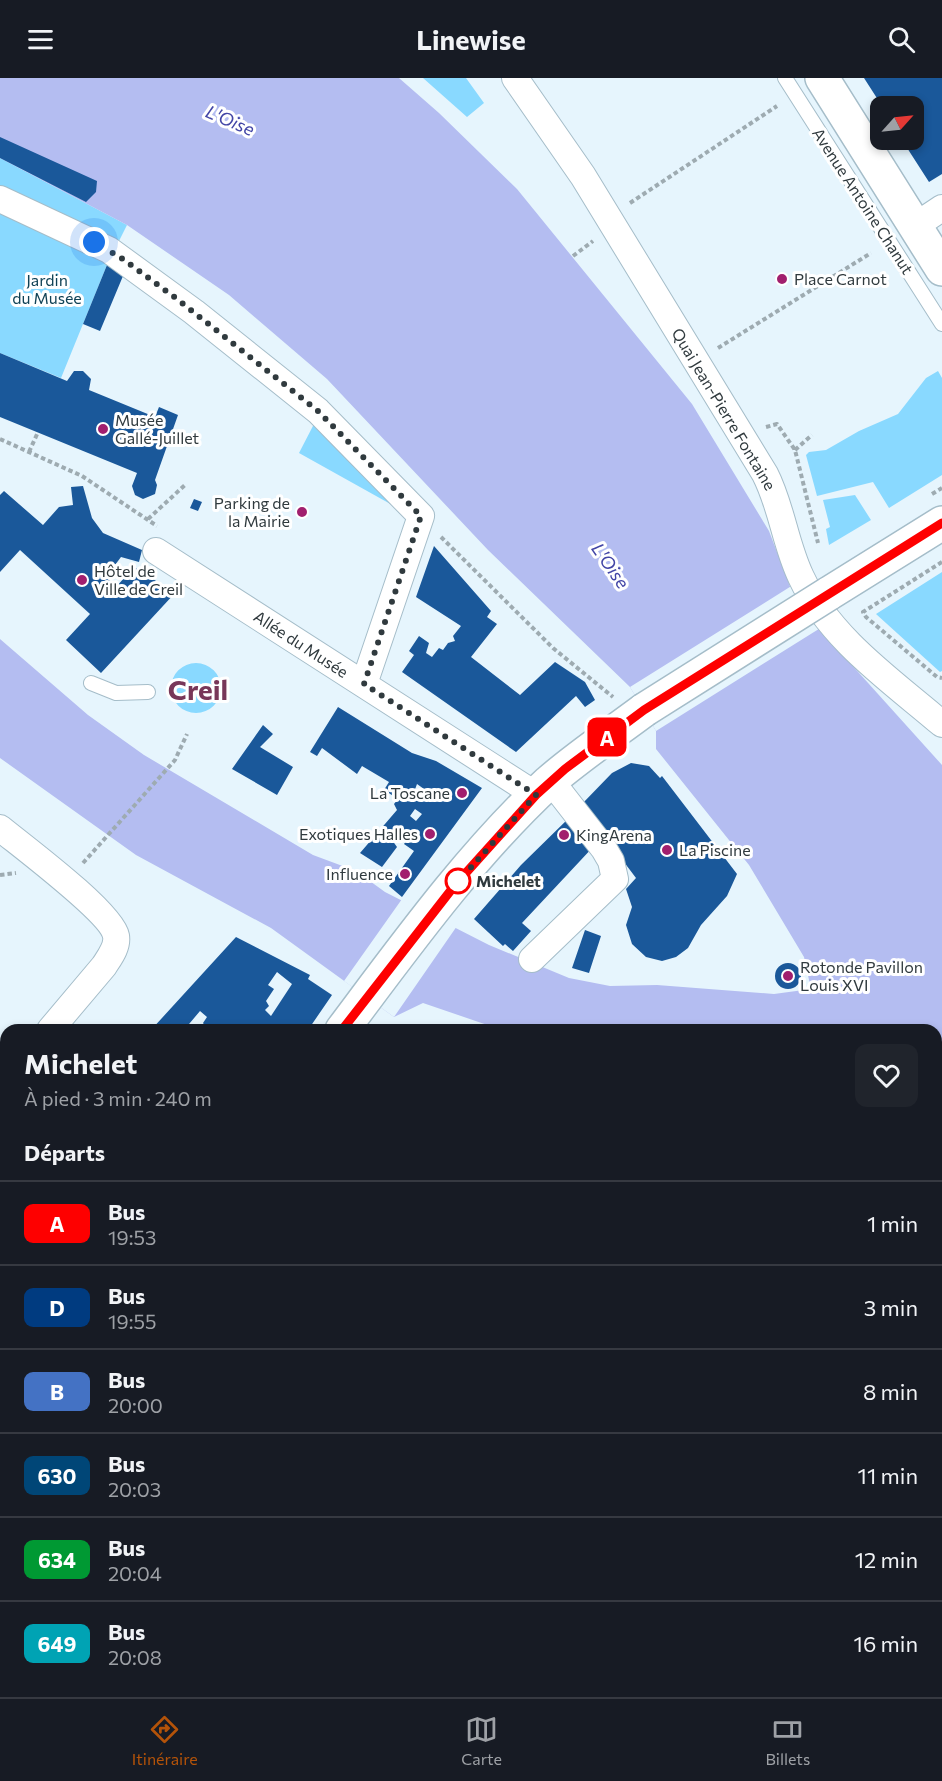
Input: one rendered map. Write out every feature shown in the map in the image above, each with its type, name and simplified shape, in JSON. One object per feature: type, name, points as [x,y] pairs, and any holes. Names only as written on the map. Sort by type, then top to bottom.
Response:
[{"type":"main road","name":"Avenue Antoine Chanut","points":[[822,78],[942,269]]},
{"type":"main road","points":[[357,1019],[431,913],[543,788],[644,710],[942,523]]},
{"type":"street","name":"Quai Jean-Pierre Fontaine","points":[[514,78],[583,176],[765,474],[776,499],[797,568],[808,591],[842,637],[942,724]]},
{"type":"street","points":[[0,199],[109,250],[194,312],[333,426],[421,516],[364,684]]},
{"type":"street","points":[[915,226],[942,208]]},
{"type":"street","name":"Allée du Musée","points":[[161,541],[364,684],[543,788],[600,842],[611,861],[615,879],[532,959]]},
{"type":"street","points":[[0,828],[105,917],[116,937],[111,955],[61,1024]]},
{"type":"lane","name":"Avenue Antoine Chanut","points":[[785,78],[942,324]]},
{"type":"lane","points":[[91,683],[116,693],[148,692]]},
{"type":"path","points":[[629,203],[777,106]]},
{"type":"path","points":[[573,256],[594,240],[587,232]]},
{"type":"path","points":[[718,348],[871,253]]},
{"type":"path","points":[[761,429],[777,424],[795,450],[819,548]]},
{"type":"path","points":[[29,452],[38,432]]},
{"type":"path","points":[[795,450],[812,435]]},
{"type":"path","points":[[0,439],[82,476],[148,519],[161,541]]},
{"type":"path","points":[[148,519],[185,485]]},
{"type":"path","points":[[416,531],[431,547],[441,537],[553,648],[616,700],[607,706]]},
{"type":"path","points":[[942,562],[863,612],[937,677],[942,678]]},
{"type":"path","points":[[86,862],[176,760],[187,734]]},
{"type":"green space","points":[[423,78],[466,78],[484,103],[467,117]]},
{"type":"green space","name":"Jardin du Musée","points":[[0,158],[127,225],[107,265],[61,378],[0,353]]},
{"type":"green space","points":[[938,371],[942,378],[942,475],[889,508],[873,482],[817,496],[806,455],[809,452],[826,450],[859,431],[898,414],[926,378]]},
{"type":"green space","points":[[314,424],[394,506],[299,453]]},
{"type":"green space","points":[[855,495],[871,520],[829,545],[826,529],[830,527],[823,500]]},
{"type":"green space","points":[[942,572],[942,671],[940,672],[876,614]]},
{"type":"green space","points":[[196,663],[210,667],[217,674],[221,688],[217,702],[210,709],[196,713],[182,709],[175,702],[171,688],[175,674],[182,667]]},
{"type":"water","name":"L'Oise","points":[[0,78],[399,78],[439,113],[517,189],[692,404],[769,531],[791,589],[823,633],[942,765],[942,1024],[484,1024],[423,1003],[394,1017],[271,928],[136,855],[0,758],[0,639],[88,715],[144,755],[313,855],[356,871],[385,892],[489,945],[569,978],[610,986],[657,985],[774,994],[811,989],[804,957],[749,865],[656,749],[656,731],[630,687],[488,550],[327,379],[229,295],[127,225],[0,158]]},
{"type":"pier","points":[[793,585],[822,627],[656,731],[630,687]]},
{"type":"pier","points":[[402,899],[457,926],[394,1017],[344,981]]},
{"type":"building","points":[[864,78],[942,78],[942,174],[929,182],[908,150],[924,150],[924,96],[876,96]]},
{"type":"building","points":[[0,137],[97,181],[96,192],[86,202],[0,158]]},
{"type":"building","points":[[107,265],[123,276],[100,331],[83,324]]},
{"type":"building","name":"Musée Gallé-Juillet","points":[[0,353],[67,381],[74,371],[83,371],[91,379],[89,390],[155,417],[159,407],[178,415],[155,480],[157,485],[155,494],[143,499],[135,495],[132,486],[137,473],[0,417]]},
{"type":"building","name":"Hôtel de Ville de Creil","points":[[83,486],[92,518],[103,533],[142,550],[139,562],[121,557],[106,577],[116,587],[134,567],[175,593],[101,673],[66,640],[90,614],[20,550],[0,572],[0,495],[4,491],[43,525],[59,507],[73,505],[71,487]]},
{"type":"building","points":[[194,499],[202,502],[198,511],[190,508]]},
{"type":"building","points":[[434,546],[491,611],[487,617],[497,624],[471,657],[520,695],[555,662],[585,682],[595,700],[585,707],[576,696],[516,752],[402,672],[414,655],[409,651],[419,636],[429,643],[426,653],[432,657],[439,648],[443,650],[448,643],[455,641],[453,636],[461,626],[416,597]]},
{"type":"building","points":[[338,707],[412,753],[436,761],[482,788],[402,897],[389,886],[414,851],[404,844],[409,837],[401,829],[392,840],[397,847],[382,867],[360,853],[397,810],[394,804],[398,799],[384,790],[389,782],[362,766],[357,774],[322,748],[317,756],[310,752]],"holes":[[[417,784],[424,789],[416,799],[413,795]],[[415,809],[422,814],[416,821],[410,816]]]},
{"type":"building","points":[[263,725],[273,734],[260,747],[293,767],[277,795],[232,769]]},
{"type":"building","name":"La Piscine","points":[[631,763],[649,766],[660,778],[662,776],[737,874],[727,896],[701,925],[688,948],[676,957],[662,961],[646,957],[632,944],[626,925],[632,907],[626,889],[636,878],[581,805],[612,773]]},
{"type":"building","points":[[571,816],[594,846],[522,923],[531,931],[513,951],[505,944],[503,946],[474,919],[521,865]]},
{"type":"building","points":[[585,930],[601,936],[589,973],[572,968]]},
{"type":"building","points":[[236,937],[310,975],[308,979],[332,995],[312,1024],[204,1024],[207,1017],[200,1011],[189,1024],[156,1024]],"holes":[[[277,972],[292,984],[271,1016],[265,1010],[269,1006],[266,1001],[274,989],[268,985]]]},
{"type":"building","name":"Rotonde Pavillon Louis XVI","points":[[788,963],[797,967],[801,976],[797,985],[788,989],[779,985],[775,976],[779,967]]},
{"type":"bus line","name":"A","points":[[346,1024],[455,885],[536,795],[565,769],[644,710],[942,523]]},
{"type":"place","name":"Place Carnot","points":[[782,279]]},
{"type":"place","name":"Musée Gallé-Juillet","points":[[103,429]]},
{"type":"place","name":"Parking de la Mairie","points":[[302,512]]},
{"type":"place","name":"Hôtel de Ville de Creil","points":[[82,580]]},
{"type":"place","name":"La Toscane","points":[[462,793]]},
{"type":"place","name":"Exotiques Halles","points":[[430,834]]},
{"type":"place","name":"KingArena","points":[[564,835]]},
{"type":"place","name":"La Piscine","points":[[667,850]]},
{"type":"place","name":"Influence","points":[[405,874]]},
{"type":"place","name":"Michelet","points":[[458,881]]},
{"type":"place","name":"Rotonde Pavillon Louis XVI","points":[[788,976]]},
{"type":"district","name":"Creil","points":[[198,690]]},
{"type":"route","points":[[94,242],[123,259],[177,299],[318,411],[421,516],[364,684],[536,795],[455,885],[458,881]]}]
